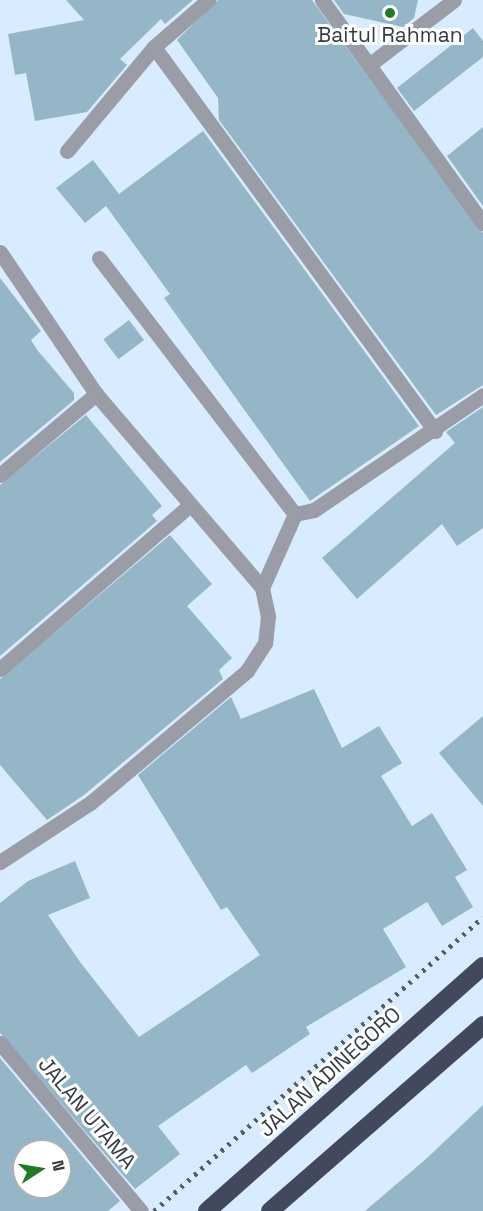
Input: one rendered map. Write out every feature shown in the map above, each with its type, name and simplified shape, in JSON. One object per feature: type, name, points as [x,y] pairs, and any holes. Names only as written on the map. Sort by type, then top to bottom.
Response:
[{"type":"highway","name":"JALAN ADINEGORO","points":[[207,1211],[483,966]]},
{"type":"highway","points":[[270,1211],[483,1025]]},
{"type":"street","points":[[67,151],[154,47],[208,0]]},
{"type":"street","points":[[322,0],[483,223]]},
{"type":"street","points":[[369,65],[454,0]]},
{"type":"street","points":[[154,47],[435,431]]},
{"type":"street","points":[[0,252],[5,273],[96,394],[189,506],[262,588],[268,616],[265,644],[248,671],[90,802],[2,856]]},
{"type":"street","points":[[99,258],[295,514]]},
{"type":"street","points":[[0,475],[96,394]]},
{"type":"street","points":[[295,514],[314,510],[435,431],[483,395]]},
{"type":"street","points":[[0,669],[189,506]]},
{"type":"street","points":[[262,588],[295,514]]},
{"type":"street","name":"JALAN UTAMA","points":[[0,1043],[141,1211]]},
{"type":"building","points":[[66,0],[193,0],[165,24],[161,19],[120,59],[127,65],[87,112],[35,121],[26,73],[15,75],[8,34],[84,20]]},
{"type":"building","points":[[218,0],[312,0],[483,233],[483,385],[436,415],[219,120],[218,98],[177,40]]},
{"type":"building","name":"Baitul Rahman","points":[[334,0],[418,0],[414,18],[403,27],[344,14]]},
{"type":"building","points":[[473,28],[483,41],[483,57],[414,111],[397,88]]},
{"type":"building","points":[[483,127],[483,206],[447,156]]},
{"type":"building","points":[[203,131],[419,426],[310,501],[164,298],[170,294],[106,206],[85,223],[56,188],[93,160],[119,194]]},
{"type":"building","points":[[0,278],[41,331],[31,340],[74,393],[74,400],[0,462]]},
{"type":"building","points":[[129,320],[144,340],[118,359],[103,339]]},
{"type":"building","points":[[483,407],[483,528],[457,546],[442,524],[357,599],[322,558],[455,443],[446,432]]},
{"type":"building","points":[[86,415],[162,506],[152,515],[157,521],[0,656],[0,485]]},
{"type":"building","points":[[170,535],[212,584],[187,606],[232,658],[219,670],[223,679],[84,795],[47,820],[0,765],[0,679]]},
{"type":"building","points":[[314,689],[342,748],[379,726],[402,763],[381,776],[412,826],[432,813],[467,870],[455,877],[473,907],[442,926],[427,902],[383,929],[406,967],[306,1027],[310,1034],[252,1073],[246,1065],[158,1126],[180,1154],[135,1189],[0,1033],[0,903],[28,881],[75,861],[90,898],[48,915],[80,962],[139,1037],[184,1007],[260,955],[227,907],[221,910],[138,775],[231,697],[241,719]]},
{"type":"building","points":[[483,716],[483,806],[439,753]]},
{"type":"building","points":[[0,1058],[68,1139],[12,1139],[12,1199],[72,1199],[72,1144],[120,1201],[108,1211],[0,1211]]},
{"type":"building","points":[[483,1105],[483,1211],[365,1211],[426,1159]]},
{"type":"railway","points":[[154,1211],[483,917]]},
{"type":"place","name":"Baitul Rahman","points":[[390,13]]}]
